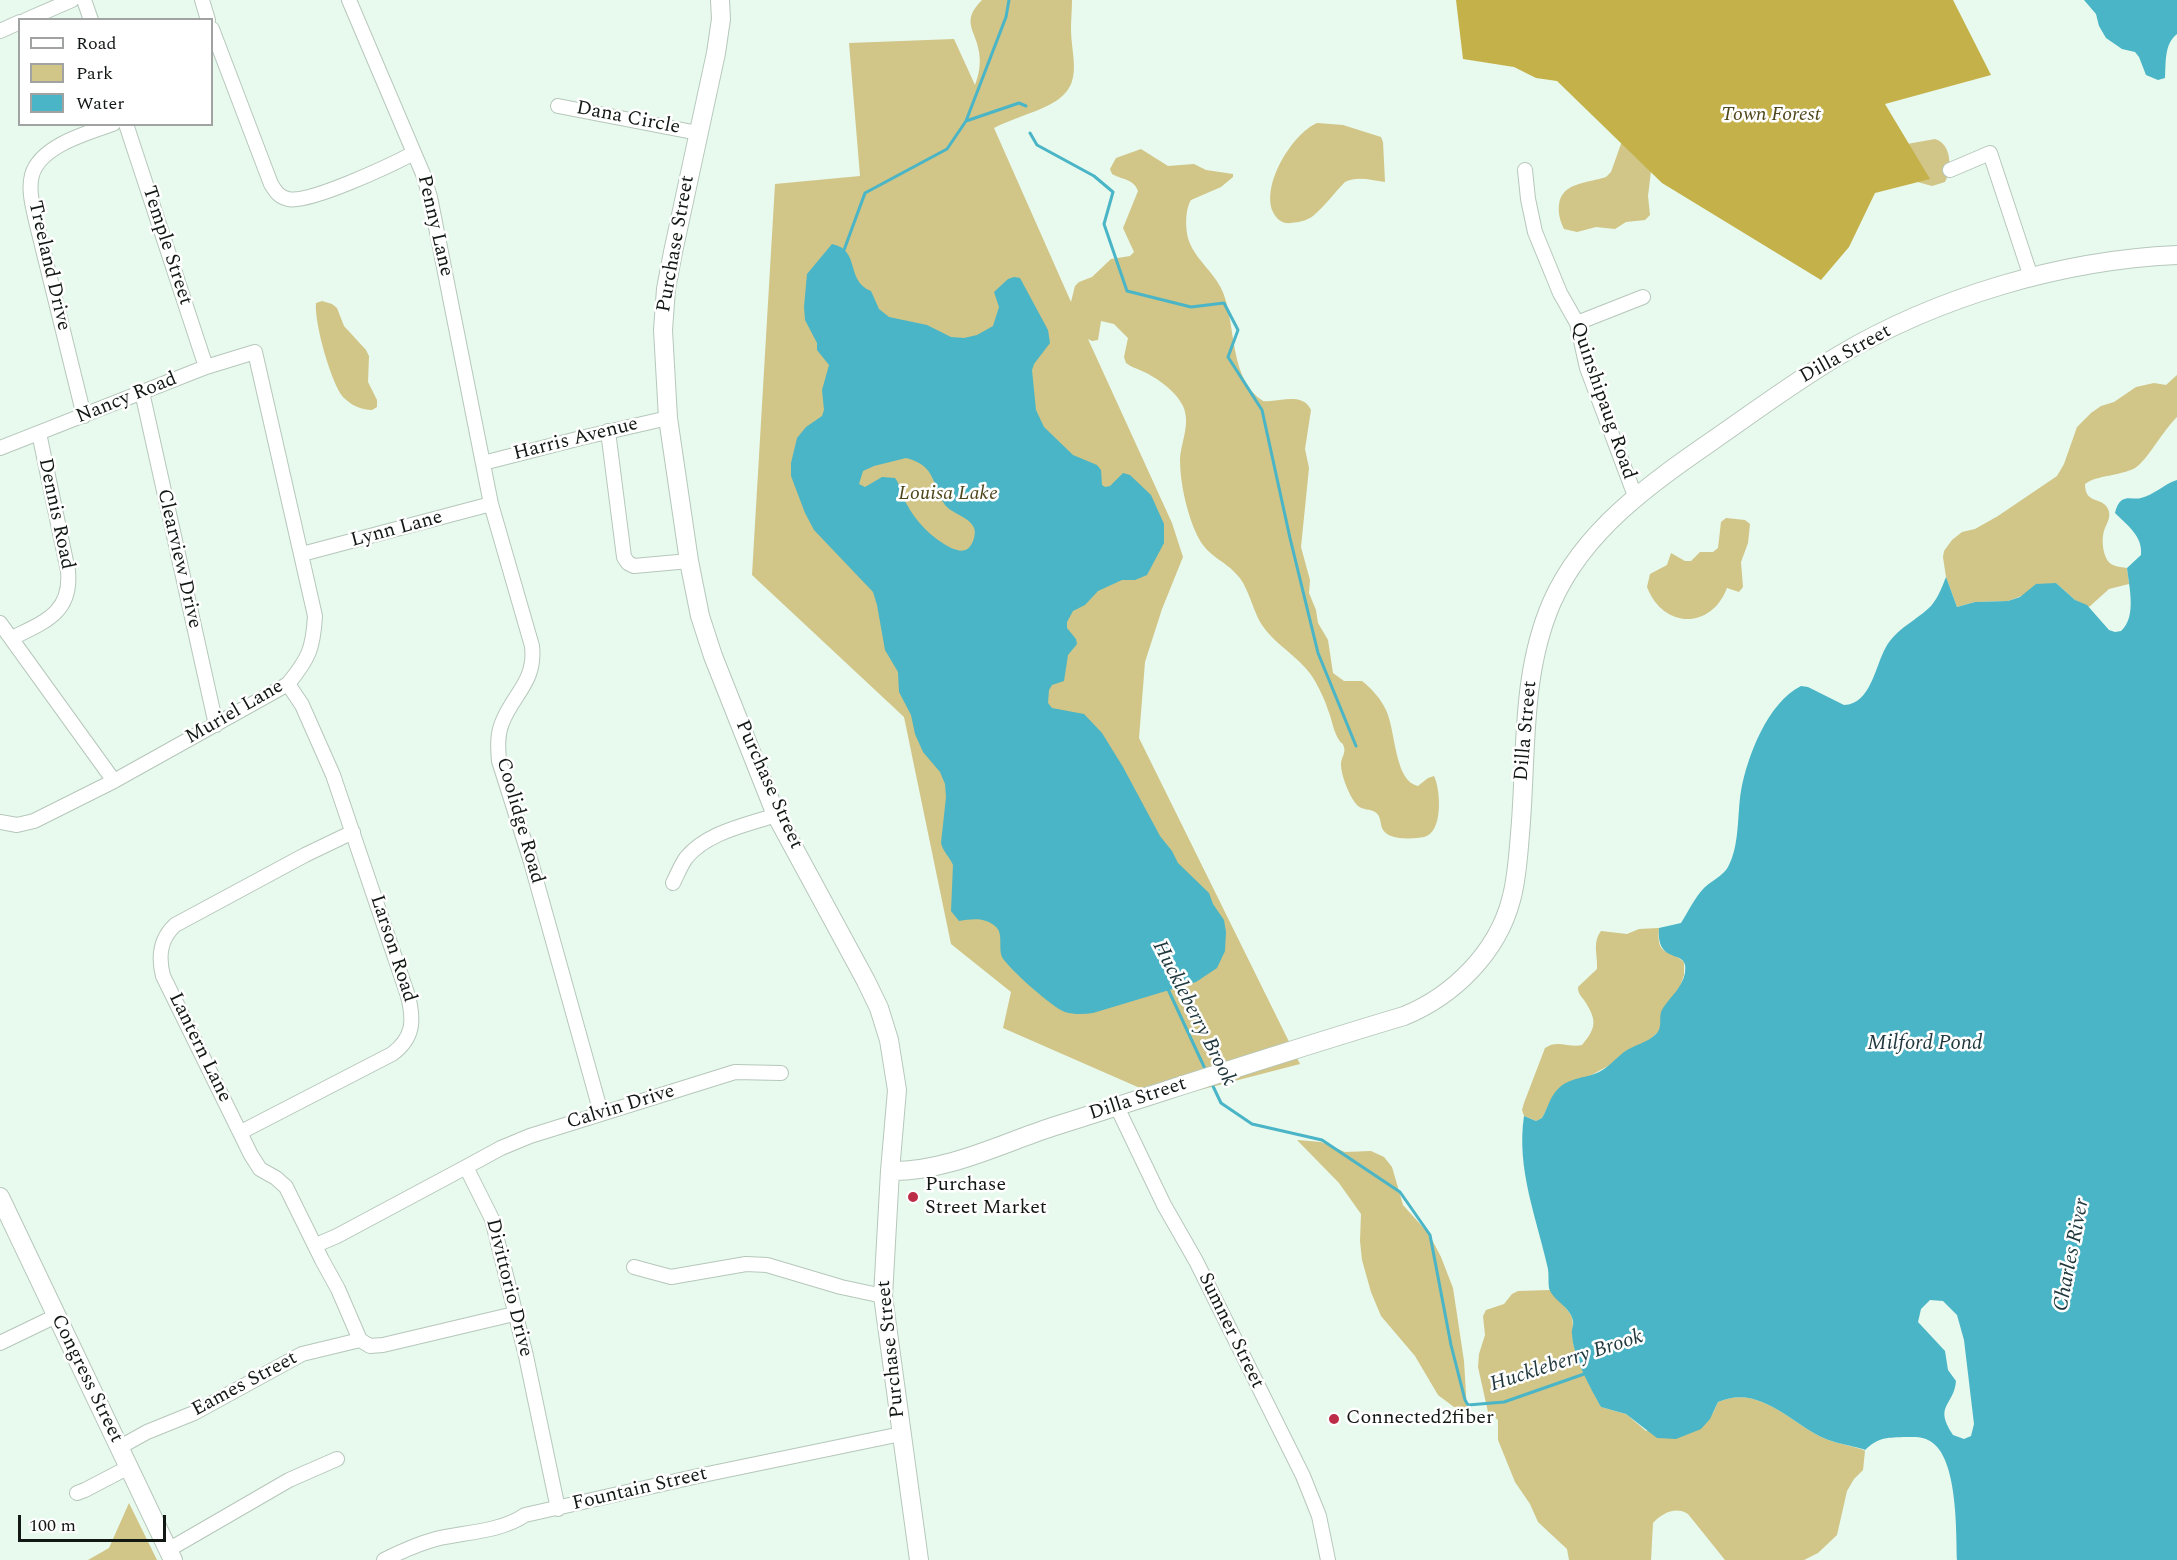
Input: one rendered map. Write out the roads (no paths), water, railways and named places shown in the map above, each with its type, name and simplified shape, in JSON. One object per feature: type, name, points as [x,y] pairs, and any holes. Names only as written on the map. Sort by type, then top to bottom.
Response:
[{"type":"main road","name":"Purchase Street","points":[[720,0],[721,19],[716,53],[666,289],[663,330],[668,418],[689,561],[700,616],[712,656],[776,815],[866,981],[879,1008],[889,1040],[897,1090],[883,1296],[919,1560]]},
{"type":"main road","name":"Dilla Street","points":[[890,1171],[922,1169],[965,1157],[1421,1010],[1465,977],[1493,942],[1504,922],[1518,868],[1527,706],[1541,632],[1553,600],[1573,564],[1635,496],[1798,381],[1851,349],[1953,302],[2031,277],[2109,262],[2177,255]]},
{"type":"main road","name":"Congress Street","points":[[0,1197],[171,1555]]},
{"type":"street","points":[[31,18],[72,0]]},
{"type":"street","points":[[84,0],[90,18]]},
{"type":"street","points":[[202,0],[207,18]]},
{"type":"street","name":"Penny Lane","points":[[349,0],[414,153],[430,197],[483,463]]},
{"type":"street","points":[[0,31],[18,23]]},
{"type":"street","points":[[213,32],[271,184],[279,196],[290,200],[301,200],[386,167],[414,153]]},
{"type":"street","name":"Dana Circle","points":[[558,106],[698,133]]},
{"type":"street","name":"Treeland Drive","points":[[84,416],[36,221],[31,195],[32,180],[38,164],[46,154],[81,135],[106,126]]},
{"type":"street","name":"Temple Street","points":[[127,126],[206,368]]},
{"type":"street","points":[[1950,170],[1989,153],[2031,277]]},
{"type":"street","name":"Quinshipaug Road","points":[[1525,170],[1535,232],[1560,293],[1577,323],[1587,368],[1635,496]]},
{"type":"street","points":[[1577,323],[1643,297]]},
{"type":"street","name":"Nancy Road","points":[[0,448],[142,392],[255,352]]},
{"type":"street","name":"Muriel Lane","points":[[0,822],[17,825],[34,821],[114,781],[288,684],[306,662],[314,640],[315,616],[255,352]]},
{"type":"street","name":"Clearview Drive","points":[[142,392],[216,725]]},
{"type":"street","name":"Harris Avenue","points":[[483,463],[668,418]]},
{"type":"street","points":[[608,431],[624,557],[634,566],[689,561]]},
{"type":"street","name":"Dennis Road","points":[[12,638],[49,619],[58,611],[68,590],[68,571],[39,433]]},
{"type":"street","name":"Coolidge Road","points":[[483,463],[491,504],[533,652],[527,681],[501,724],[498,744],[499,761],[531,862],[601,1113]]},
{"type":"street","name":"Lynn Lane","points":[[302,554],[491,504]]},
{"type":"street","points":[[0,623],[114,781]]},
{"type":"street","name":"Larson Road","points":[[240,1132],[392,1054],[409,1035],[413,1019],[408,996],[333,775],[302,705],[288,684]]},
{"type":"street","points":[[673,883],[686,858],[698,847],[718,835],[776,815]]},
{"type":"street","name":"Lantern Lane","points":[[353,832],[305,855],[181,922],[170,930],[163,942],[160,958],[163,976],[240,1132],[260,1169],[286,1187],[338,1289],[360,1340]]},
{"type":"street","name":"Calvin Drive","points":[[466,1167],[520,1140],[735,1072],[781,1073]]},
{"type":"street","name":"Sumner Street","points":[[1117,1107],[1302,1476],[1319,1516],[1328,1560]]},
{"type":"street","points":[[316,1245],[466,1167]]},
{"type":"street","name":"Divittorio Drive","points":[[466,1167],[492,1218],[526,1356],[558,1509]]},
{"type":"street","points":[[634,1267],[671,1277],[746,1264],[767,1265],[841,1287],[883,1296]]},
{"type":"street","name":"Eames Street","points":[[120,1447],[147,1432],[194,1413],[302,1354],[360,1340],[370,1346],[383,1345],[514,1314]]},
{"type":"street","points":[[0,1342],[56,1316]]},
{"type":"street","name":"Fountain Street","points":[[384,1560],[411,1546],[512,1524],[525,1515],[901,1434]]},
{"type":"street","points":[[171,1555],[289,1480],[337,1459]]},
{"type":"street","points":[[76,1493],[85,1491],[129,1467]]},
{"type":"water","points":[[2084,0],[2177,0],[2177,34],[2168,48],[2165,78],[2158,80],[2146,75],[2135,52],[2122,49],[2106,38],[2099,26],[2096,14]]},
{"type":"water","name":"Louisa Lake","points":[[832,244],[841,247],[847,252],[858,280],[871,291],[879,309],[889,317],[927,325],[951,337],[964,338],[977,335],[993,326],[999,307],[994,292],[1008,279],[1020,278],[1048,330],[1050,343],[1032,370],[1036,410],[1044,427],[1073,455],[1097,465],[1101,470],[1102,485],[1105,487],[1110,486],[1123,473],[1130,475],[1151,495],[1164,524],[1164,543],[1147,575],[1135,580],[1122,580],[1098,591],[1085,605],[1073,611],[1067,622],[1067,628],[1076,639],[1077,644],[1068,655],[1064,681],[1052,685],[1049,690],[1048,703],[1052,708],[1084,714],[1102,733],[1160,836],[1178,863],[1209,893],[1213,904],[1224,920],[1225,951],[1217,968],[1196,982],[1093,1013],[1065,1012],[1041,996],[1006,962],[1002,957],[1000,936],[995,926],[982,920],[959,921],[951,911],[953,865],[941,843],[946,797],[945,784],[940,772],[923,752],[915,734],[911,715],[899,692],[898,672],[885,650],[873,592],[814,530],[791,476],[791,463],[797,438],[806,427],[822,416],[824,410],[822,390],[829,365],[817,350],[817,343],[805,320],[807,274]],"holes":[[[906,458],[916,461],[932,477],[945,505],[972,524],[975,530],[969,548],[965,550],[951,548],[925,529],[910,510],[895,478],[882,477],[865,487],[859,484],[863,471],[874,466]]]},
{"type":"water","name":"Milford Pond","points":[[2177,480],[2177,1560],[1957,1560],[1951,1478],[1939,1450],[1927,1439],[1887,1438],[1878,1440],[1865,1450],[1826,1439],[1775,1408],[1748,1398],[1733,1398],[1718,1402],[1710,1419],[1701,1429],[1676,1439],[1657,1438],[1626,1414],[1601,1407],[1575,1352],[1572,1316],[1549,1288],[1548,1269],[1525,1175],[1522,1136],[1524,1116],[1536,1121],[1542,1118],[1552,1096],[1562,1086],[1572,1080],[1603,1070],[1624,1052],[1649,1040],[1658,1031],[1661,1011],[1676,992],[1685,973],[1683,960],[1667,953],[1663,948],[1659,940],[1659,928],[1681,923],[1701,892],[1728,867],[1735,849],[1741,791],[1748,762],[1769,717],[1789,694],[1801,686],[1808,687],[1844,705],[1860,698],[1871,683],[1890,641],[1931,606],[1946,577],[1957,607],[1975,602],[2008,601],[2020,597],[2036,584],[2056,583],[2075,600],[2087,605],[2109,630],[2121,631],[2129,618],[2130,610],[2127,568],[2141,555],[2141,548],[2137,537],[2115,513],[2116,509],[2124,499],[2146,497]],"holes":[[[1930,1300],[1943,1301],[1957,1315],[1964,1340],[1974,1424],[1971,1436],[1964,1439],[1953,1435],[1945,1417],[1946,1406],[1952,1396],[1956,1381],[1948,1370],[1945,1351],[1918,1322],[1921,1309]]]},
{"type":"waterway","name":"Huckleberry Brook","points":[[844,250],[865,193],[947,149],[966,121],[1006,17],[1009,0]]},
{"type":"waterway","points":[[966,121],[1019,103],[1026,106]]},
{"type":"waterway","points":[[1030,133],[1037,145],[1094,176],[1113,192],[1104,224],[1127,291],[1191,307],[1224,303],[1238,330],[1228,357],[1262,410],[1318,653],[1356,746]]},
{"type":"waterway","name":"Huckleberry Brook","points":[[1167,987],[1206,1071]]},
{"type":"waterway","name":"Huckleberry Brook","points":[[1211,1082],[1221,1103],[1252,1124],[1322,1140],[1400,1192],[1430,1235],[1451,1345],[1468,1405],[1504,1402],[1587,1373]]},
{"type":"place","name":"Purchase Street Market","points":[[913,1197]]},
{"type":"place","name":"Connected2fiber","points":[[1334,1419]]},
{"type":"park label","name":"Town Forest","points":[[1771,116]]},
{"type":"water label","name":"Charles River","points":[[2073,1255]]}]
